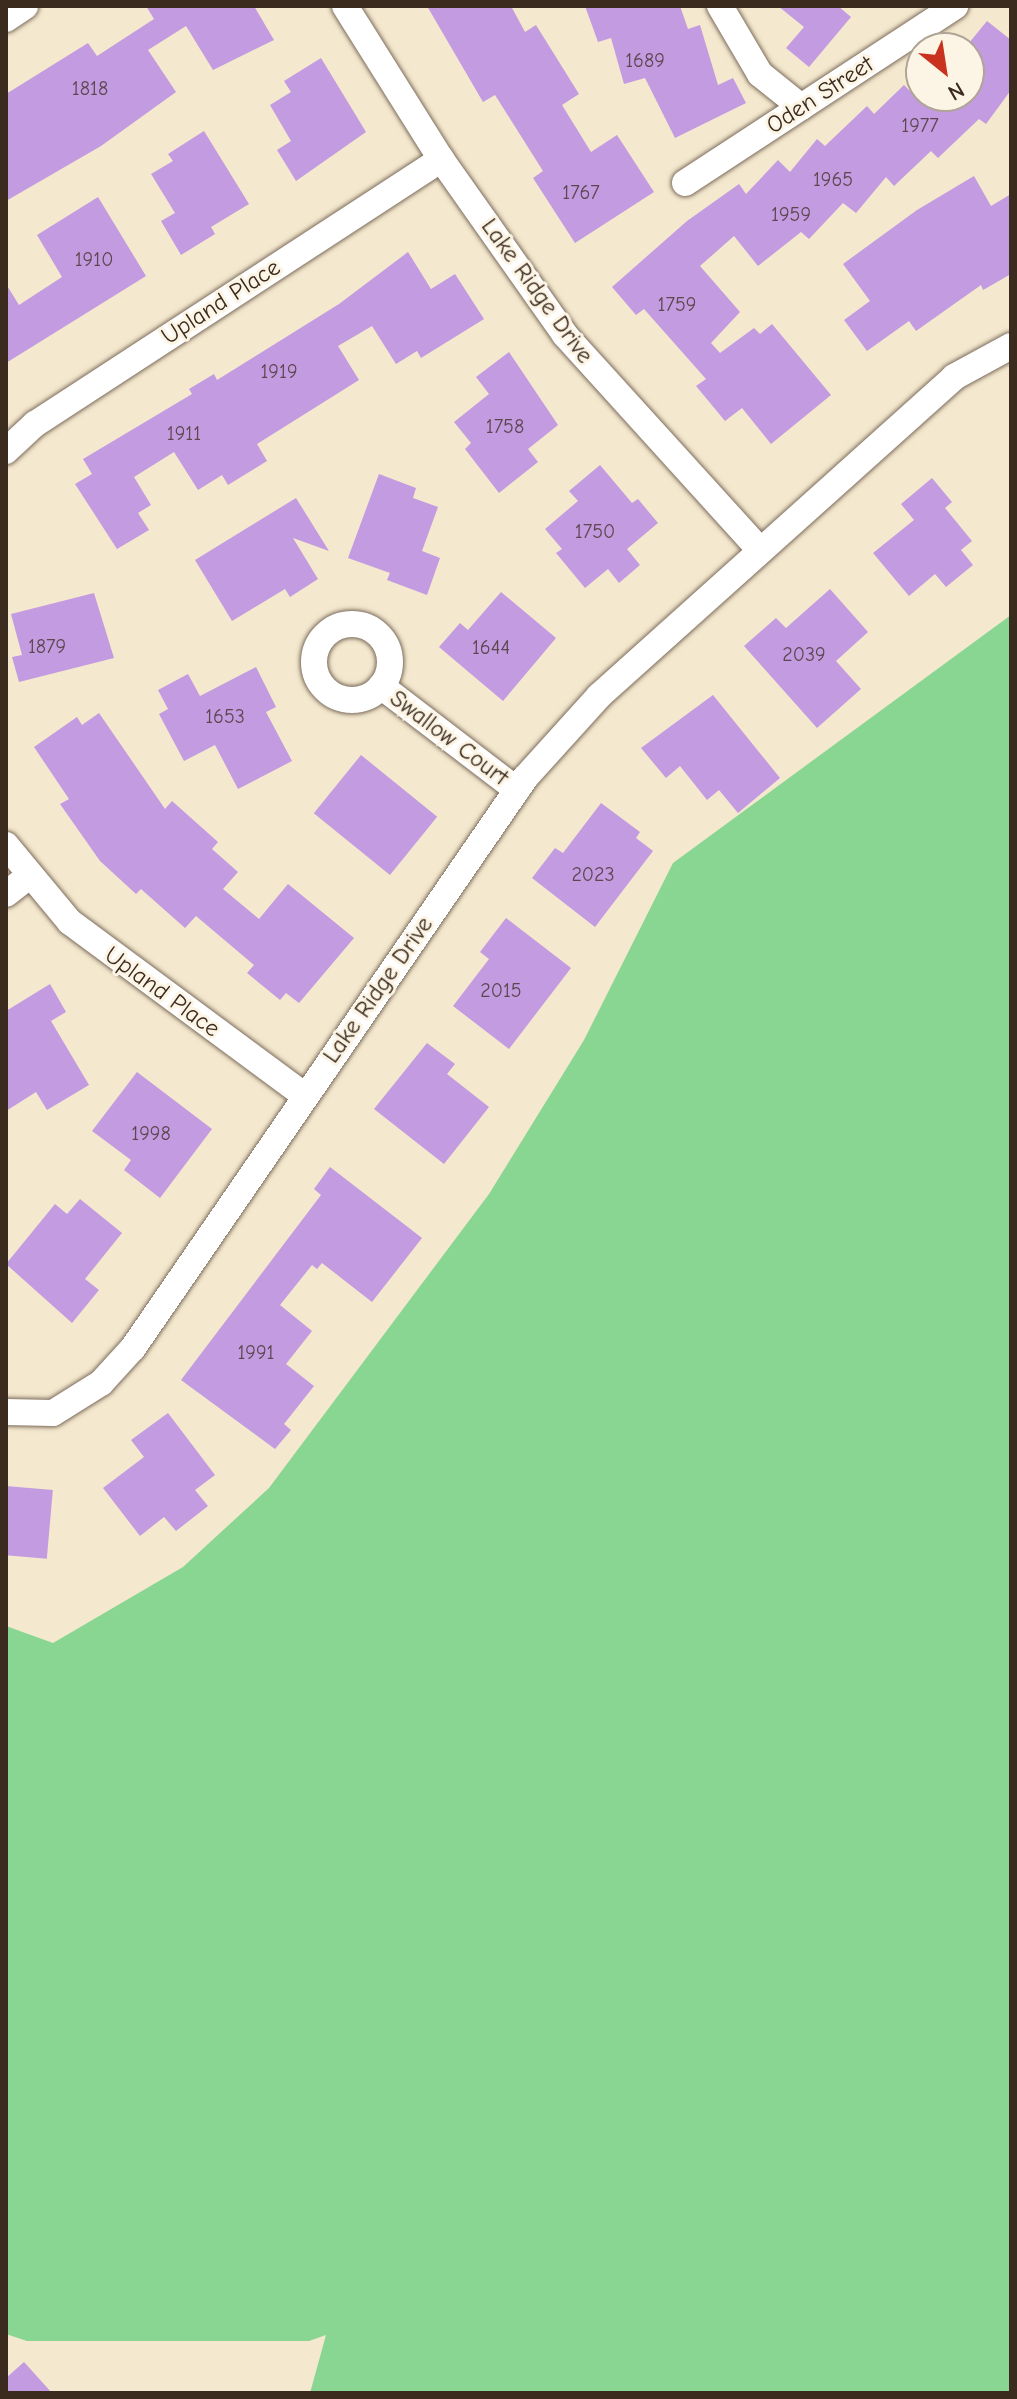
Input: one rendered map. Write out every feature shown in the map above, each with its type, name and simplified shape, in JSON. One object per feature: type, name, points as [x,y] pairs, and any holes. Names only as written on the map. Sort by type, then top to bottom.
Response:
[{"type":"street","points":[[6,19],[25,6]]},
{"type":"street","name":"Lake Ridge Drive","points":[[345,6],[441,159],[565,335],[760,550]]},
{"type":"street","points":[[720,6],[760,74],[801,107]]},
{"type":"street","name":"Oden Street","points":[[685,183],[955,6]]},
{"type":"street","name":"Upland Place","points":[[6,451],[35,424],[441,159]]},
{"type":"street","name":"Lake Ridge Drive","points":[[6,1412],[53,1413],[101,1383],[133,1348],[517,790],[599,696],[954,377],[1011,346]]},
{"type":"street","name":"Swallow Court","points":[[381,686],[517,790]]},
{"type":"street","name":"Upland Place","points":[[6,845],[28,877],[91,939],[305,1096]]},
{"type":"street","points":[[6,894],[28,877]]},
{"type":"green space","points":[[1011,615],[1011,2393],[310,2393],[326,2335],[309,2341],[27,2341],[6,2334],[6,1626],[53,1643],[183,1567],[269,1488],[489,1194],[584,1040],[673,863]]},
{"type":"building","points":[[146,6],[254,6],[274,40],[213,70],[186,26],[148,50],[176,92],[101,146],[6,201],[6,94],[88,43],[97,56],[154,19]]},
{"type":"building","points":[[427,6],[511,6],[525,32],[536,25],[579,94],[562,105],[591,152],[617,135],[654,192],[575,243],[533,178],[543,171],[495,95],[483,102]]},
{"type":"building","points":[[585,6],[680,6],[688,29],[700,25],[718,85],[733,78],[746,103],[675,138],[645,78],[624,84],[611,38],[598,42]]},
{"type":"building","points":[[778,6],[838,6],[851,17],[809,67],[786,48],[804,27]]},
{"type":"building","points":[[987,21],[1011,40],[1011,90],[986,124],[979,119],[938,158],[931,151],[894,186],[886,177],[856,213],[843,203],[809,239],[801,232],[758,266],[734,236],[700,266],[740,312],[711,343],[720,353],[754,328],[760,334],[772,324],[831,395],[771,444],[742,408],[725,421],[696,386],[706,379],[644,309],[636,315],[612,287],[687,221],[739,184],[746,194],[778,160],[790,172],[817,139],[825,146],[867,106],[874,114],[904,85],[905,112],[985,112],[985,32],[978,32]]},
{"type":"building","points":[[321,58],[366,132],[296,181],[277,150],[291,141],[270,105],[291,92],[284,81]]},
{"type":"building","points":[[204,131],[249,204],[211,227],[215,234],[181,255],[161,221],[175,213],[151,174],[173,161],[168,154]]},
{"type":"building","points":[[974,176],[991,206],[1011,194],[1011,274],[983,290],[981,285],[916,331],[909,321],[867,351],[844,320],[870,301],[843,264],[917,210]]},
{"type":"building","points":[[98,197],[146,276],[6,363],[6,284],[19,305],[62,277],[37,235]]},
{"type":"building","points":[[408,252],[431,289],[455,274],[484,319],[421,358],[417,351],[396,364],[372,326],[338,346],[359,380],[257,444],[267,461],[228,485],[222,475],[198,490],[174,452],[134,477],[151,505],[138,513],[149,530],[117,549],[75,484],[92,474],[83,459],[192,394],[189,389],[214,374],[217,380],[339,304]]},
{"type":"building","points":[[509,352],[558,425],[528,449],[538,462],[499,493],[465,449],[471,443],[454,422],[489,394],[476,377]]},
{"type":"building","points":[[600,465],[632,503],[638,499],[658,523],[627,549],[640,565],[619,583],[608,569],[585,588],[556,553],[562,549],[545,529],[578,501],[569,491]]},
{"type":"building","points":[[379,474],[416,488],[413,498],[438,507],[422,551],[440,558],[427,595],[387,580],[390,573],[348,558]]},
{"type":"building","points":[[932,478],[952,502],[945,508],[972,541],[961,550],[973,565],[946,587],[935,574],[909,596],[873,553],[914,520],[901,504]]},
{"type":"building","points":[[296,498],[329,551],[293,538],[318,579],[290,597],[285,589],[232,621],[195,560]]},
{"type":"building","points":[[830,589],[868,632],[836,661],[861,689],[817,728],[744,646],[776,618],[786,628]]},
{"type":"building","points":[[501,592],[556,638],[503,701],[439,647],[460,623],[468,630]]},
{"type":"building","points":[[94,593],[114,658],[19,682],[12,657],[22,655],[11,614]]},
{"type":"building","points":[[256,667],[276,707],[266,712],[292,761],[238,789],[215,745],[184,761],[159,714],[168,709],[158,690],[188,674],[200,696]]},
{"type":"building","points":[[713,695],[780,778],[738,813],[719,790],[707,800],[680,766],[666,778],[641,748]]},
{"type":"building","points":[[99,713],[165,809],[172,801],[218,842],[212,849],[238,872],[223,889],[259,919],[288,884],[354,938],[299,1003],[286,993],[280,1000],[247,973],[254,965],[196,916],[185,928],[141,889],[136,894],[100,861],[60,804],[69,799],[34,747],[77,717],[82,725]]},
{"type":"building","points":[[361,755],[437,817],[390,875],[314,813]]},
{"type":"building","points":[[601,803],[640,832],[636,838],[653,851],[595,927],[532,878],[555,848],[563,853]]},
{"type":"building","points":[[506,918],[571,968],[509,1049],[453,1006],[489,959],[480,952]]},
{"type":"building","points":[[50,984],[66,1012],[51,1021],[89,1085],[47,1110],[36,1092],[6,1111],[6,1011]]},
{"type":"building","points":[[427,1043],[455,1064],[447,1074],[489,1107],[444,1164],[374,1109]]},
{"type":"building","points":[[137,1072],[212,1129],[160,1198],[124,1170],[131,1160],[92,1131]]},
{"type":"building","points":[[330,1167],[422,1238],[372,1302],[322,1263],[317,1269],[312,1265],[280,1305],[312,1331],[286,1364],[314,1386],[284,1424],[291,1430],[275,1449],[181,1380],[321,1195],[314,1189]]},
{"type":"building","points":[[80,1199],[122,1233],[85,1279],[99,1290],[72,1323],[6,1264],[55,1204],[67,1214]]},
{"type":"building","points":[[168,1413],[215,1475],[195,1490],[208,1506],[176,1531],[164,1517],[140,1536],[103,1488],[144,1457],[131,1440]]},
{"type":"building","points":[[6,1486],[53,1490],[47,1559],[6,1555]]},
{"type":"building","points":[[24,2362],[52,2393],[6,2393],[6,2378]]}]
